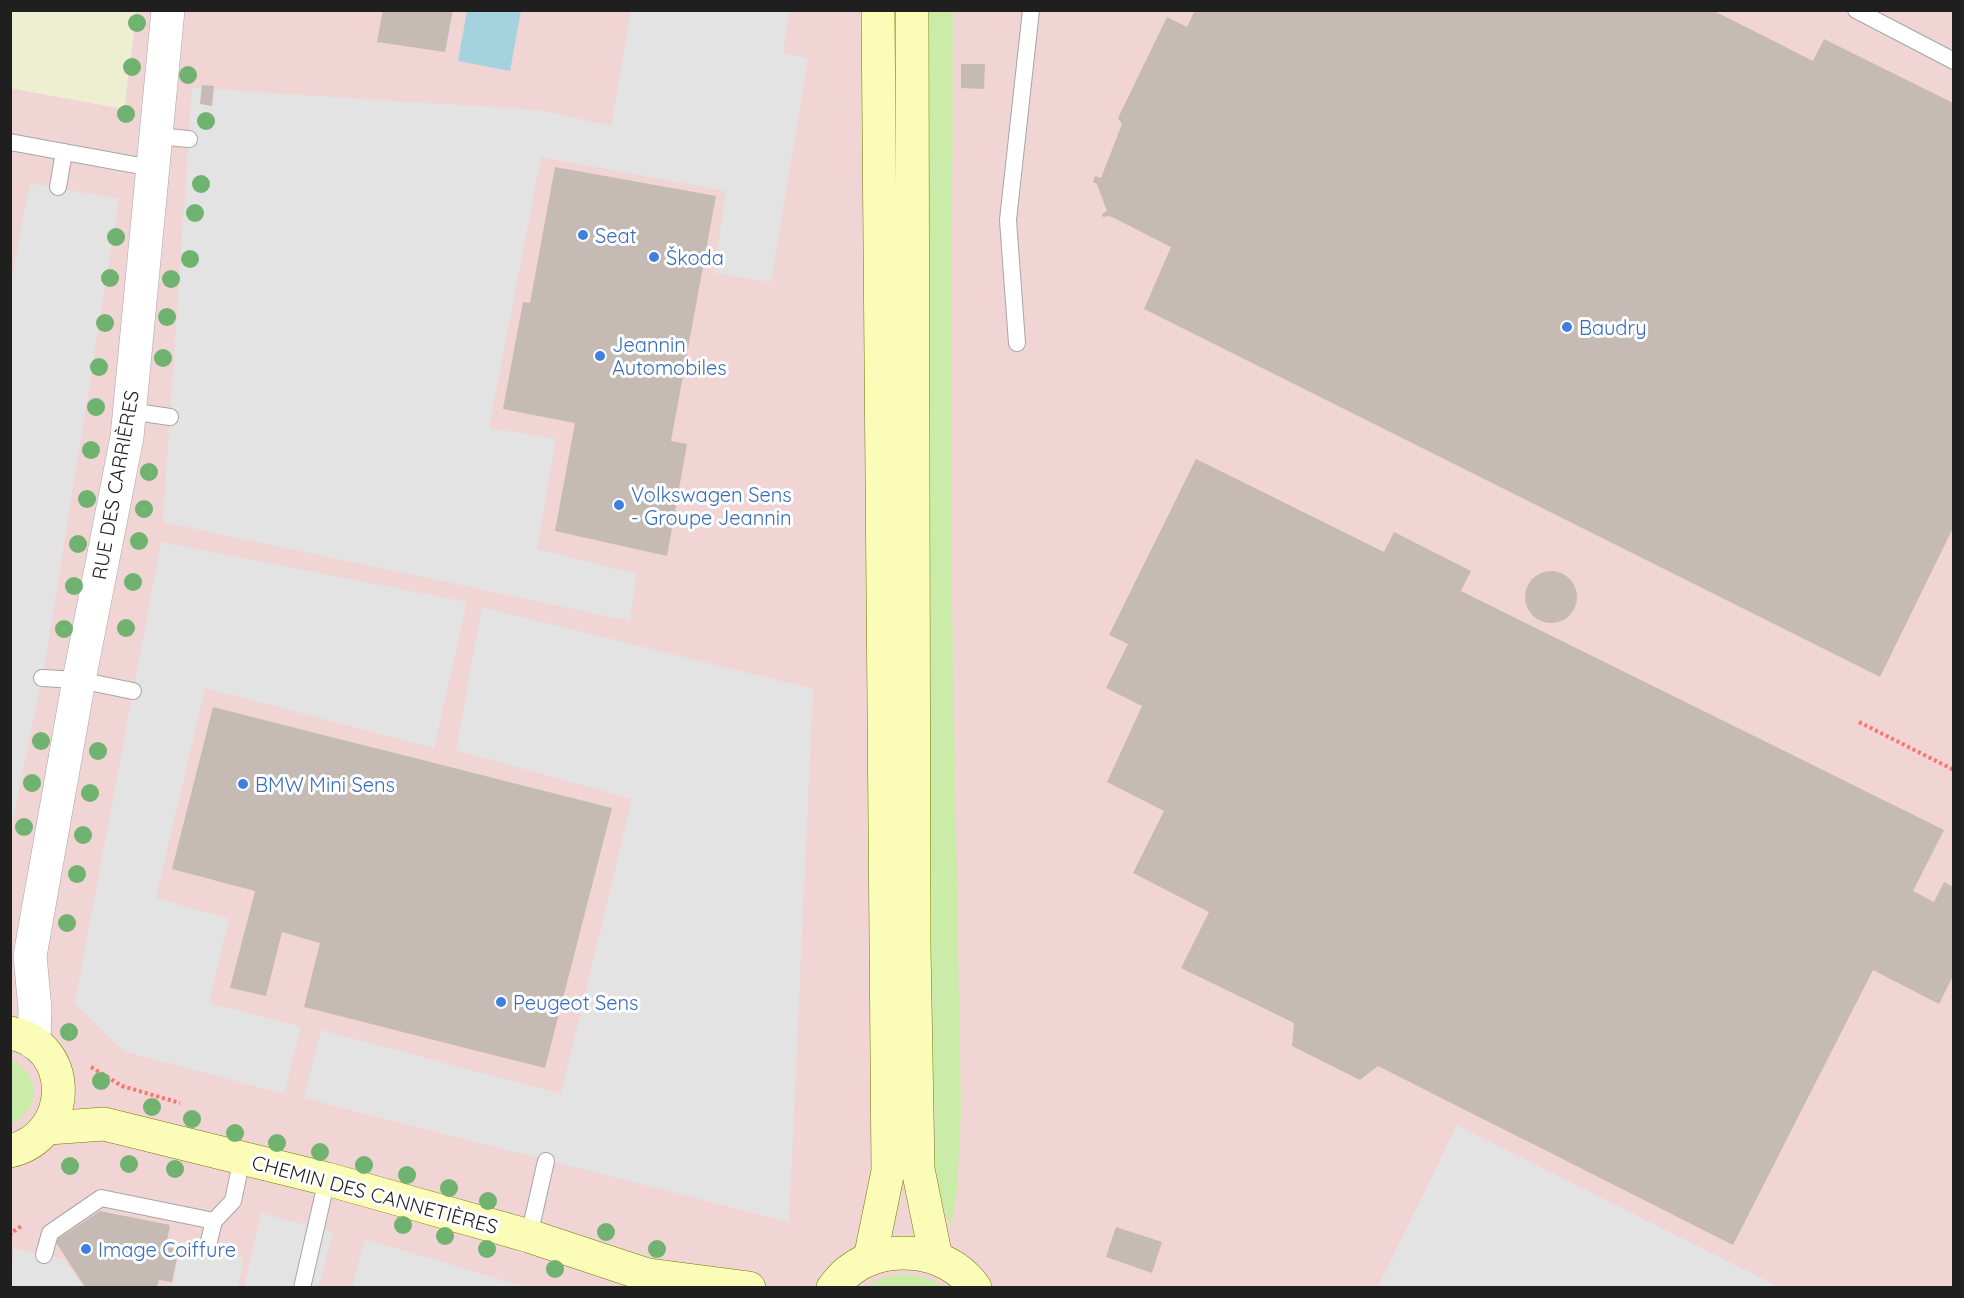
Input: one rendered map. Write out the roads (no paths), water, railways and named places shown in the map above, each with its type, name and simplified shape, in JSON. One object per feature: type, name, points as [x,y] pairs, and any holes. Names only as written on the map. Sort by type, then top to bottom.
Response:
[{"type":"main road","points":[[870,1259],[888,1171],[878,10]]},
{"type":"main road","points":[[912,10],[914,946],[918,1169],[936,1258]]},
{"type":"main road","points":[[22,1038],[48,1057],[70,1068],[84,1100],[104,1124]]},
{"type":"main road","points":[[14,1154],[48,1128],[56,1112],[70,1068]]},
{"type":"main road","name":"CHEMIN DES CANNETIÈRES","points":[[48,1128],[104,1124],[327,1179],[529,1236],[657,1281],[749,1287]]},
{"type":"main road","points":[[832,1287],[849,1270],[870,1259],[891,1253],[915,1252],[936,1258],[956,1269],[975,1287]]},
{"type":"street","name":"RUE DES CARRIÈRES","points":[[22,1038],[36,1009],[30,956],[79,680],[127,437],[168,10]]},
{"type":"street","name":"RUE DES CARRIÈRES","points":[[10,994],[30,956]]},
{"type":"lane","points":[[1017,343],[1008,220],[1031,10]]},
{"type":"lane","points":[[1856,10],[1953,61]]},
{"type":"lane","points":[[156,136],[189,140]]},
{"type":"lane","points":[[10,142],[152,168]]},
{"type":"lane","points":[[57,187],[64,152]]},
{"type":"lane","points":[[129,411],[170,417]]},
{"type":"lane","points":[[42,678],[79,680],[133,691]]},
{"type":"lane","points":[[207,1249],[214,1221],[233,1201],[242,1158]]},
{"type":"lane","points":[[529,1236],[546,1161]]},
{"type":"lane","points":[[302,1287],[327,1179]]},
{"type":"lane","points":[[45,1255],[50,1233],[101,1198],[214,1221]]},
{"type":"water","points":[[467,11],[521,11],[510,71],[458,61]]},
{"type":"place","name":"Seat","points":[[583,235]]},
{"type":"place","name":"Škoda","points":[[654,257]]},
{"type":"place","name":"Baudry","points":[[1567,327]]},
{"type":"place","name":"Jeannin Automobiles","points":[[600,356]]},
{"type":"place","name":"Volkswagen Sens - Groupe Jeannin","points":[[619,505]]},
{"type":"place","name":"BMW Mini Sens","points":[[243,784]]},
{"type":"place","name":"Peugeot Sens","points":[[501,1002]]},
{"type":"place","name":"Image Coiffure","points":[[86,1249]]}]
